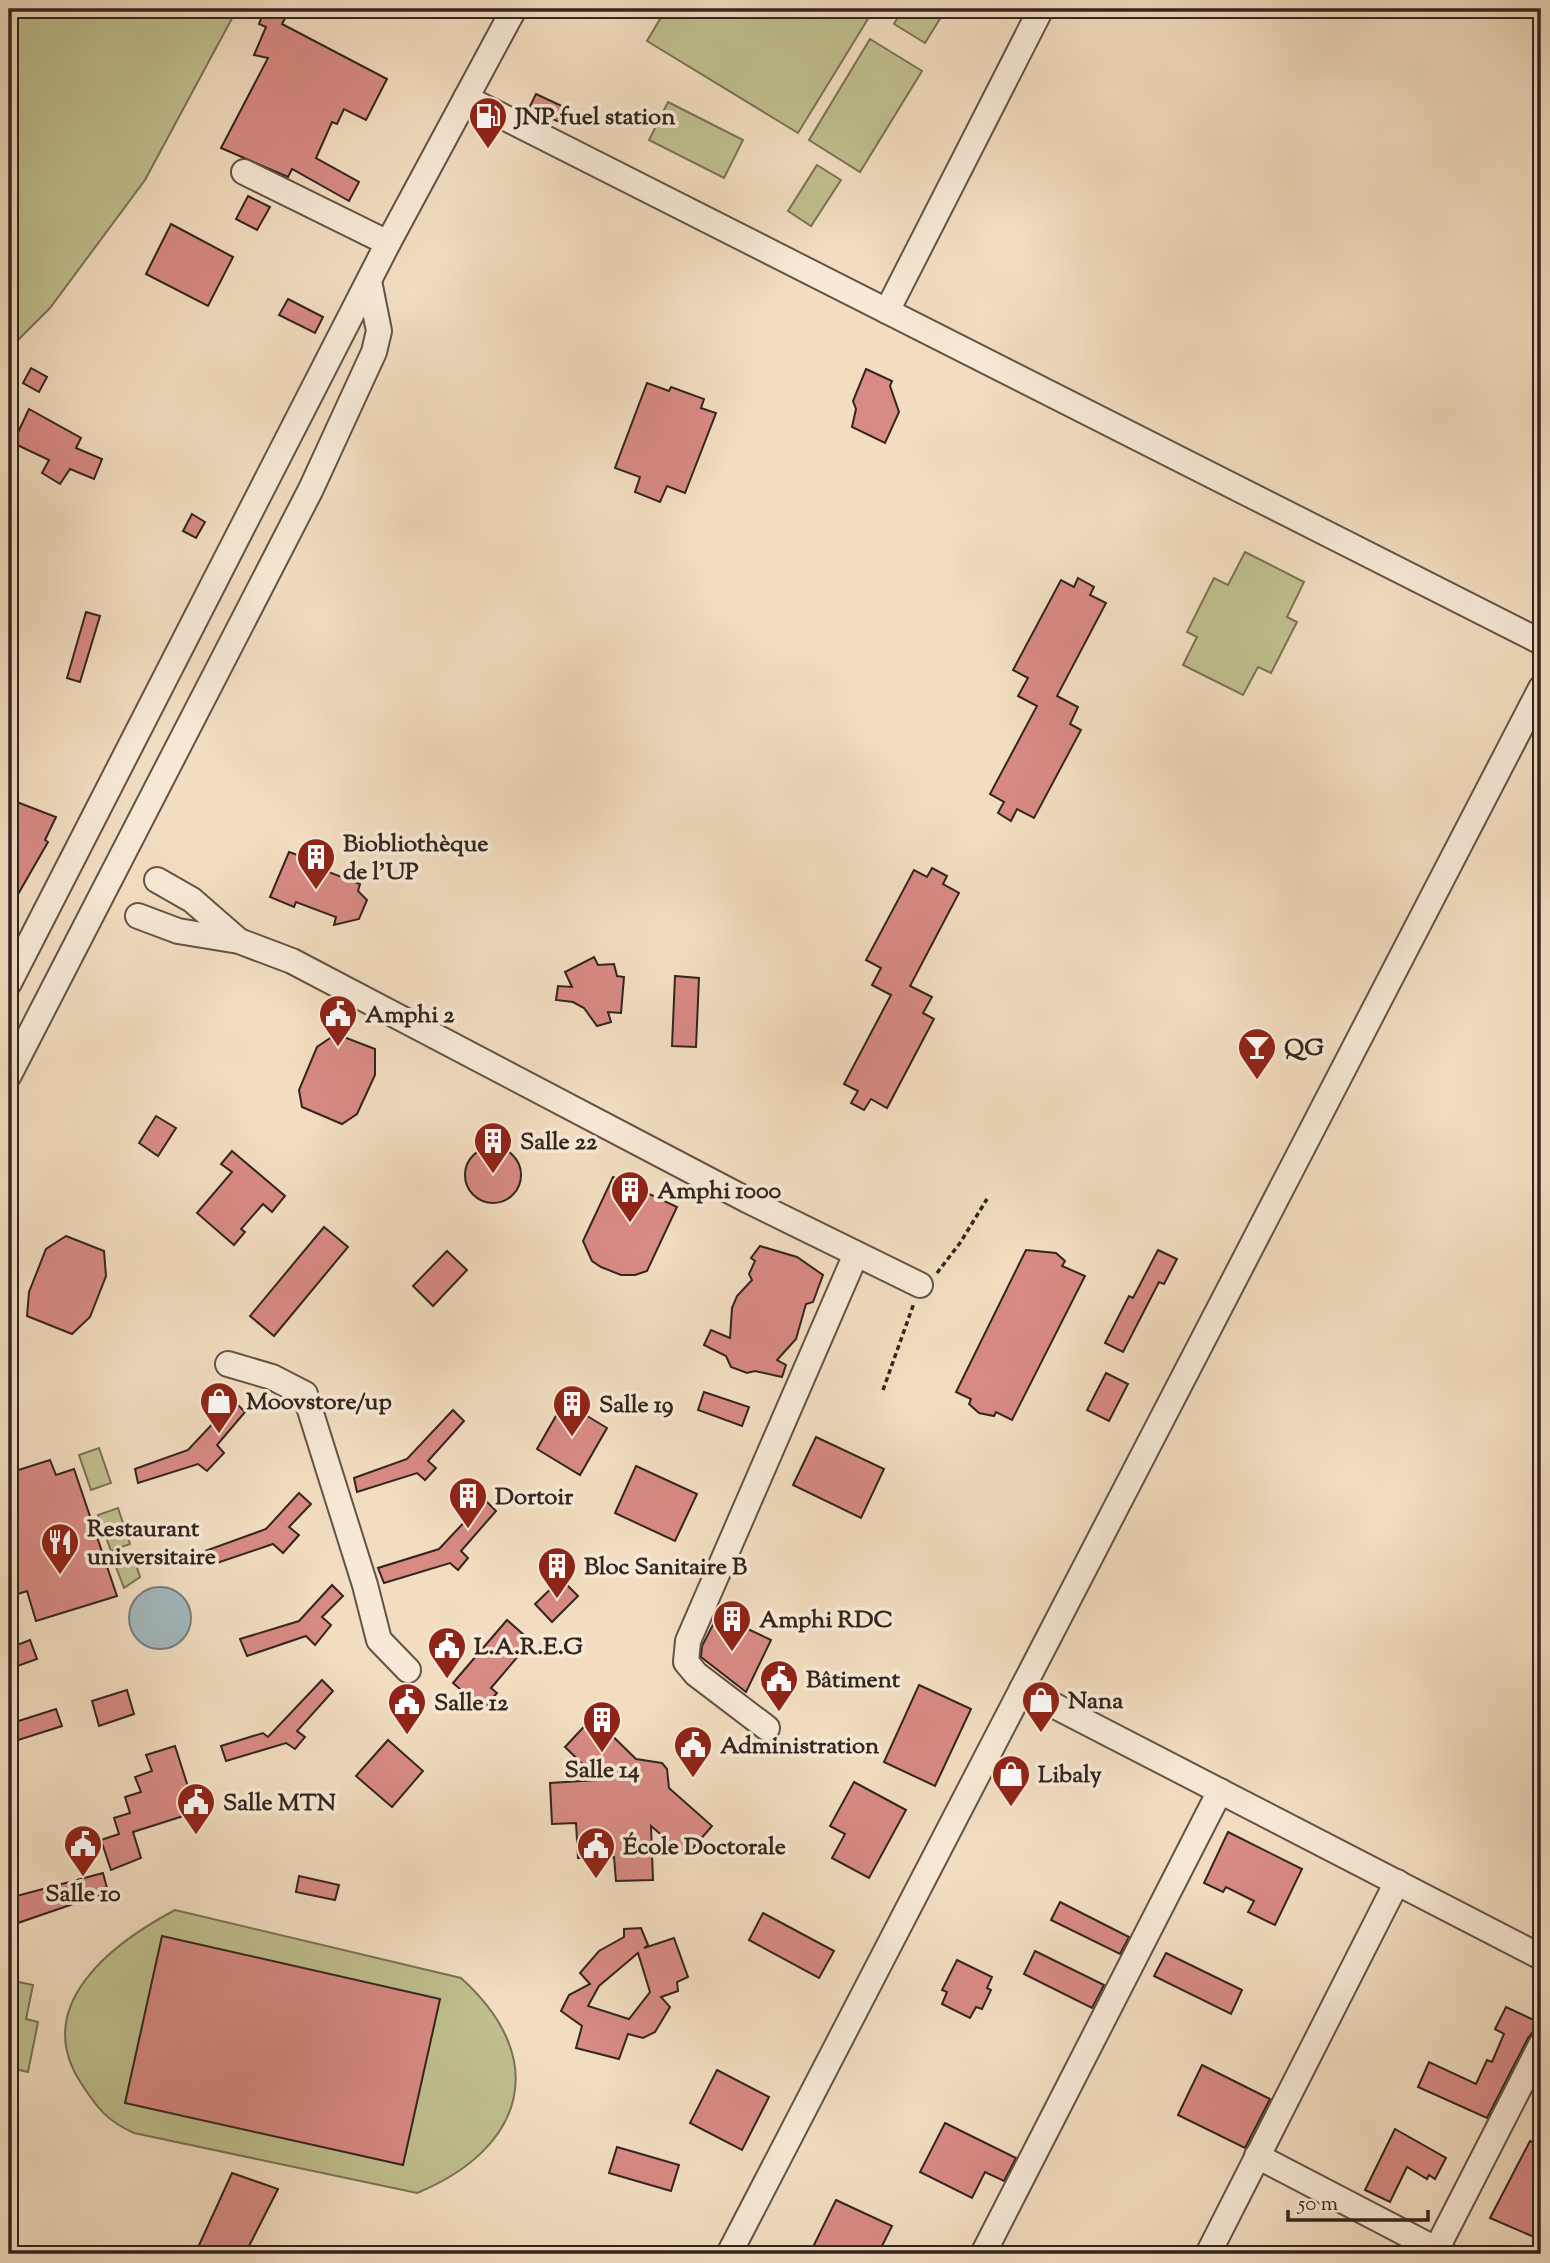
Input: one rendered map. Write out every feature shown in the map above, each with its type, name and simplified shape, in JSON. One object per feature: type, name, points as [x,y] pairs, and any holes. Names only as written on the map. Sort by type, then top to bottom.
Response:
[{"type":"street","points":[[9,983],[388,243],[514,9]]},
{"type":"street","points":[[887,311],[1041,9]]},
{"type":"street","points":[[466,98],[1541,642]]},
{"type":"street","points":[[244,172],[388,243]]},
{"type":"street","points":[[9,1075],[311,489],[374,352],[379,331],[369,281]]},
{"type":"street","points":[[729,2254],[1541,688]]},
{"type":"street","points":[[157,880],[192,900],[239,941]]},
{"type":"street","points":[[138,916],[178,931],[239,941],[292,961],[736,1195],[920,1285]]},
{"type":"street","points":[[767,1728],[696,1674],[686,1662],[688,1641],[856,1254]]},
{"type":"street","points":[[228,1364],[272,1377],[304,1394],[365,1585],[379,1640],[408,1670]]},
{"type":"street","points":[[1022,1689],[1541,1957]]},
{"type":"street","points":[[983,2254],[1220,1791]]},
{"type":"street","points":[[1208,2254],[1397,1882]]},
{"type":"street","points":[[1258,2156],[1438,2253],[1541,2045]]},
{"type":"shaded area","points":[[9,9],[237,9],[145,180],[50,308],[9,349]]},
{"type":"shaded area","points":[[666,9],[874,9],[798,133],[647,41]]},
{"type":"shaded area","points":[[903,9],[946,9],[925,43],[894,24]]},
{"type":"shaded area","points":[[870,39],[922,71],[860,172],[809,140]]},
{"type":"shaded area","points":[[668,102],[743,140],[724,178],[649,140]]},
{"type":"shaded area","points":[[817,165],[841,180],[811,226],[788,211]]},
{"type":"shaded area","points":[[1245,552],[1304,582],[1287,617],[1297,622],[1271,673],[1258,667],[1243,695],[1183,665],[1197,637],[1187,632],[1214,578],[1228,585]]},
{"type":"shaded area","points":[[99,1448],[111,1483],[91,1490],[79,1455]]},
{"type":"shaded area","points":[[118,1508],[130,1544],[111,1551],[98,1515]]},
{"type":"shaded area","points":[[135,1561],[140,1577],[124,1588],[116,1567]]},
{"type":"shaded area","points":[[175,1910],[461,1978],[490,2009],[508,2040],[515,2070],[513,2100],[502,2127],[482,2152],[453,2174],[417,2193],[134,2133],[117,2124],[103,2113],[81,2083],[68,2055],[65,2028],[72,2003],[86,1980],[105,1959],[127,1940]]},
{"type":"shaded area","points":[[9,1980],[33,1985],[26,2019],[38,2022],[28,2072],[15,2069],[9,2098]]},
{"type":"water","points":[[160,1587],[182,1596],[191,1618],[182,1640],[160,1649],[138,1640],[129,1618],[138,1596]]},
{"type":"building","points":[[271,9],[290,9],[282,24],[387,79],[366,120],[344,109],[337,124],[332,122],[316,158],[359,182],[349,201],[292,169],[288,177],[221,148],[268,58],[254,55],[266,27],[259,24],[264,11],[269,13]]},
{"type":"building","points":[[536,94],[566,108],[559,122],[529,108]]},
{"type":"building","points":[[248,196],[270,207],[257,230],[236,219]]},
{"type":"building","points":[[171,224],[233,257],[208,306],[146,274]]},
{"type":"building","points":[[288,299],[323,317],[315,333],[279,315]]},
{"type":"building","points":[[31,368],[47,377],[39,392],[23,383]]},
{"type":"building","points":[[866,369],[892,381],[890,386],[899,412],[885,443],[852,427],[856,409],[853,401]]},
{"type":"building","points":[[647,383],[669,391],[671,387],[704,399],[701,408],[716,413],[685,493],[667,486],[660,502],[635,492],[640,477],[615,468]]},
{"type":"building","points":[[29,409],[81,438],[76,448],[102,459],[94,479],[70,469],[60,484],[42,473],[49,460],[13,443]]},
{"type":"building","points":[[192,514],[205,522],[196,538],[183,531]]},
{"type":"building","points":[[1078,578],[1094,587],[1090,595],[1106,603],[1057,696],[1078,707],[1070,724],[1081,730],[1034,818],[1017,809],[1011,821],[998,813],[1004,802],[990,794],[1037,706],[1018,696],[1028,678],[1013,670],[1061,580],[1074,587]]},
{"type":"building","points":[[86,612],[100,616],[80,682],[67,678]]},
{"type":"building","points":[[9,799],[56,817],[45,840],[48,842],[9,910]]},
{"type":"building","name":"Biobliothèque de l'UP","points":[[289,852],[315,861],[313,866],[360,884],[358,891],[367,900],[359,919],[334,925],[336,917],[296,902],[294,907],[270,897]]},
{"type":"building","points":[[932,868],[947,876],[943,884],[959,893],[910,986],[932,997],[923,1013],[934,1019],[887,1108],[871,1099],[864,1110],[851,1103],[858,1091],[844,1084],[891,995],[872,985],[881,968],[866,960],[914,870],[927,877]]},
{"type":"building","points":[[594,957],[598,965],[614,964],[617,976],[624,977],[621,1013],[608,1012],[611,1022],[597,1026],[584,1008],[573,1002],[556,1000],[558,986],[572,987],[565,972]]},
{"type":"building","points":[[675,976],[699,978],[696,1047],[672,1046]]},
{"type":"building","points":[[336,1034],[375,1049],[375,1075],[357,1114],[342,1124],[302,1107],[299,1090],[317,1047]]},
{"type":"building","points":[[156,1116],[176,1128],[158,1156],[139,1143]]},
{"type":"building","name":"Salle 22","points":[[493,1147],[504,1149],[513,1155],[519,1164],[519,1186],[513,1195],[504,1201],[493,1203],[482,1201],[473,1195],[467,1186],[465,1175],[467,1164],[473,1155],[482,1149]]},
{"type":"building","points":[[232,1151],[285,1196],[272,1212],[263,1204],[241,1229],[245,1232],[234,1245],[197,1213],[232,1172],[221,1164]]},
{"type":"building","name":"Amphi 1000","points":[[613,1177],[677,1207],[647,1271],[635,1275],[621,1275],[601,1267],[592,1261],[583,1241]]},
{"type":"building","points":[[324,1227],[348,1247],[274,1336],[250,1316]]},
{"type":"building","points":[[66,1236],[104,1251],[106,1276],[90,1317],[72,1334],[27,1316],[29,1292],[46,1249]]},
{"type":"building","points":[[760,1246],[797,1257],[823,1275],[813,1302],[806,1304],[796,1339],[777,1360],[786,1365],[782,1377],[755,1371],[747,1373],[731,1367],[726,1356],[704,1345],[711,1330],[730,1338],[732,1308],[737,1296],[752,1280],[749,1274],[755,1261],[751,1258]]},
{"type":"building","points":[[1026,1250],[1056,1253],[1065,1261],[1062,1266],[1085,1276],[1012,1420],[996,1412],[994,1416],[979,1413],[969,1404],[971,1399],[956,1392]]},
{"type":"building","points":[[1158,1250],[1177,1259],[1164,1284],[1159,1282],[1123,1352],[1105,1343],[1129,1296],[1133,1298]]},
{"type":"building","points":[[447,1251],[467,1270],[433,1306],[413,1286]]},
{"type":"building","points":[[1106,1373],[1128,1384],[1109,1421],[1087,1410]]},
{"type":"building","points":[[704,1392],[749,1407],[742,1426],[698,1410]]},
{"type":"building","points":[[234,1401],[245,1412],[217,1445],[224,1453],[207,1471],[198,1464],[138,1483],[135,1469],[188,1450]]},
{"type":"building","name":"Salle 19","points":[[564,1402],[607,1428],[580,1475],[537,1449]]},
{"type":"building","name":"Dortoir","points":[[453,1410],[464,1421],[428,1461],[436,1468],[425,1480],[417,1473],[357,1492],[354,1478],[407,1459]]},
{"type":"building","points":[[816,1437],[884,1469],[861,1518],[793,1485]]},
{"type":"building","points":[[50,1460],[56,1475],[74,1469],[117,1596],[36,1621],[27,1591],[12,1596],[9,1587],[9,1473]]},
{"type":"building","points":[[636,1466],[697,1494],[675,1541],[615,1513]]},
{"type":"building","points":[[299,1493],[311,1504],[289,1527],[299,1535],[283,1553],[273,1544],[211,1565],[205,1551],[266,1529]]},
{"type":"building","name":"Dortoir","points":[[485,1500],[496,1511],[461,1551],[468,1558],[458,1570],[450,1563],[384,1583],[378,1568],[439,1549]]},
{"type":"building","name":"Bloc Sanitaire B","points":[[561,1579],[578,1596],[552,1622],[535,1604]]},
{"type":"building","points":[[332,1585],[343,1596],[322,1617],[331,1625],[315,1645],[306,1636],[247,1656],[240,1639],[299,1621]]},
{"type":"building","name":"Amphi RDC","points":[[718,1615],[771,1640],[746,1692],[701,1657],[702,1646]]},
{"type":"building","points":[[507,1620],[531,1641],[491,1688],[497,1693],[483,1709],[453,1683]]},
{"type":"building","points":[[30,1640],[37,1659],[9,1669],[9,1648]]},
{"type":"building","points":[[322,1680],[333,1691],[297,1731],[305,1737],[295,1749],[286,1743],[226,1761],[221,1746],[263,1733],[268,1737]]},
{"type":"building","points":[[919,1685],[971,1709],[935,1786],[884,1762]]},
{"type":"building","points":[[127,1690],[134,1714],[99,1726],[92,1701]]},
{"type":"building","points":[[56,1709],[62,1726],[9,1743],[9,1724]]},
{"type":"building","points":[[593,1717],[636,1759],[662,1763],[667,1769],[669,1788],[712,1826],[686,1856],[651,1826],[653,1880],[616,1881],[614,1857],[578,1858],[576,1823],[552,1824],[550,1783],[599,1780],[565,1747]]},
{"type":"building","points":[[388,1740],[423,1771],[392,1807],[356,1776]]},
{"type":"building","points":[[175,1746],[196,1812],[133,1832],[141,1858],[111,1870],[101,1840],[119,1834],[114,1818],[130,1813],[125,1797],[141,1792],[135,1777],[152,1771],[146,1755]]},
{"type":"building","points":[[854,1782],[906,1810],[869,1878],[832,1858],[845,1834],[830,1826]]},
{"type":"building","points":[[1228,1832],[1302,1869],[1275,1925],[1248,1912],[1254,1901],[1226,1887],[1223,1892],[1204,1883]]},
{"type":"building","points":[[103,1873],[108,1892],[9,1926],[9,1898]]},
{"type":"building","points":[[299,1876],[339,1885],[335,1900],[296,1892]]},
{"type":"building","points":[[1060,1902],[1129,1937],[1120,1954],[1051,1920]]},
{"type":"building","points":[[763,1913],[834,1951],[819,1978],[749,1940]]},
{"type":"building","points":[[641,1928],[648,1945],[644,1948],[674,1938],[688,1977],[677,1982],[678,1991],[661,1997],[670,2007],[655,2032],[643,2038],[628,2034],[619,2059],[576,2048],[582,2026],[561,2011],[569,1995],[590,1984],[580,1973],[599,1951],[624,1937],[624,1929]],"holes":[[[638,1953],[650,1992],[629,2019],[588,2006],[599,1986]]]},
{"type":"building","points":[[162,1936],[440,1999],[403,2165],[125,2103]]},
{"type":"building","points":[[1035,1951],[1104,1985],[1092,2008],[1024,1974]]},
{"type":"building","points":[[1166,1953],[1242,1990],[1231,2014],[1154,1976]]},
{"type":"building","points":[[957,1960],[992,1977],[987,1988],[991,1990],[982,2009],[976,2007],[970,2018],[942,2004],[947,1992],[942,1990]]},
{"type":"building","points":[[1506,2007],[1540,2023],[1528,2038],[1487,2118],[1418,2087],[1429,2062],[1476,2084],[1487,2060],[1492,2062],[1504,2034],[1495,2029]]},
{"type":"building","points":[[1202,2065],[1270,2099],[1245,2148],[1178,2115]]},
{"type":"building","points":[[717,2070],[769,2097],[742,2150],[690,2123]]},
{"type":"building","points":[[945,2123],[1016,2158],[1004,2181],[985,2172],[972,2198],[920,2172]]},
{"type":"building","points":[[1395,2129],[1446,2158],[1435,2179],[1429,2175],[1427,2179],[1407,2167],[1390,2202],[1365,2190]]},
{"type":"building","points":[[1530,2141],[1541,2146],[1541,2240],[1490,2218]]},
{"type":"building","points":[[617,2147],[679,2165],[671,2191],[609,2173]]},
{"type":"building","points":[[232,2173],[278,2189],[245,2254],[195,2254]]},
{"type":"building","points":[[836,2200],[892,2226],[878,2254],[829,2254],[813,2247]]},
{"type":"place","name":"JNP fuel station","points":[[488,150]]},
{"type":"place","name":"Biobliothèque de l'UP","points":[[316,891]]},
{"type":"place","name":"Amphi 2","points":[[338,1048]]},
{"type":"place","name":"QG","points":[[1257,1081]]},
{"type":"place","name":"Salle 22","points":[[493,1175]]},
{"type":"place","name":"Amphi 1000","points":[[630,1224]]},
{"type":"place","name":"Moovstore/up","points":[[219,1435]]},
{"type":"place","name":"Salle 19","points":[[572,1438]]},
{"type":"place","name":"Dortoir","points":[[468,1530]]},
{"type":"place","name":"Restaurant universitaire","points":[[60,1576]]},
{"type":"place","name":"Bloc Sanitaire B","points":[[557,1600]]},
{"type":"place","name":"Amphi RDC","points":[[732,1653]]},
{"type":"place","name":"L.A.R.E.G","points":[[447,1680]]},
{"type":"place","name":"Bâtiment","points":[[779,1713]]},
{"type":"place","name":"Nana","points":[[1041,1734]]},
{"type":"place","name":"Salle 12","points":[[407,1736]]},
{"type":"place","name":"Salle 14","points":[[602,1754]]},
{"type":"place","name":"Administration","points":[[693,1779]]},
{"type":"place","name":"Libaly","points":[[1011,1808]]},
{"type":"place","name":"Salle MTN","points":[[196,1836]]},
{"type":"place","name":"Salle 10","points":[[83,1878]]},
{"type":"place","name":"École Doctorale","points":[[596,1880]]}]
